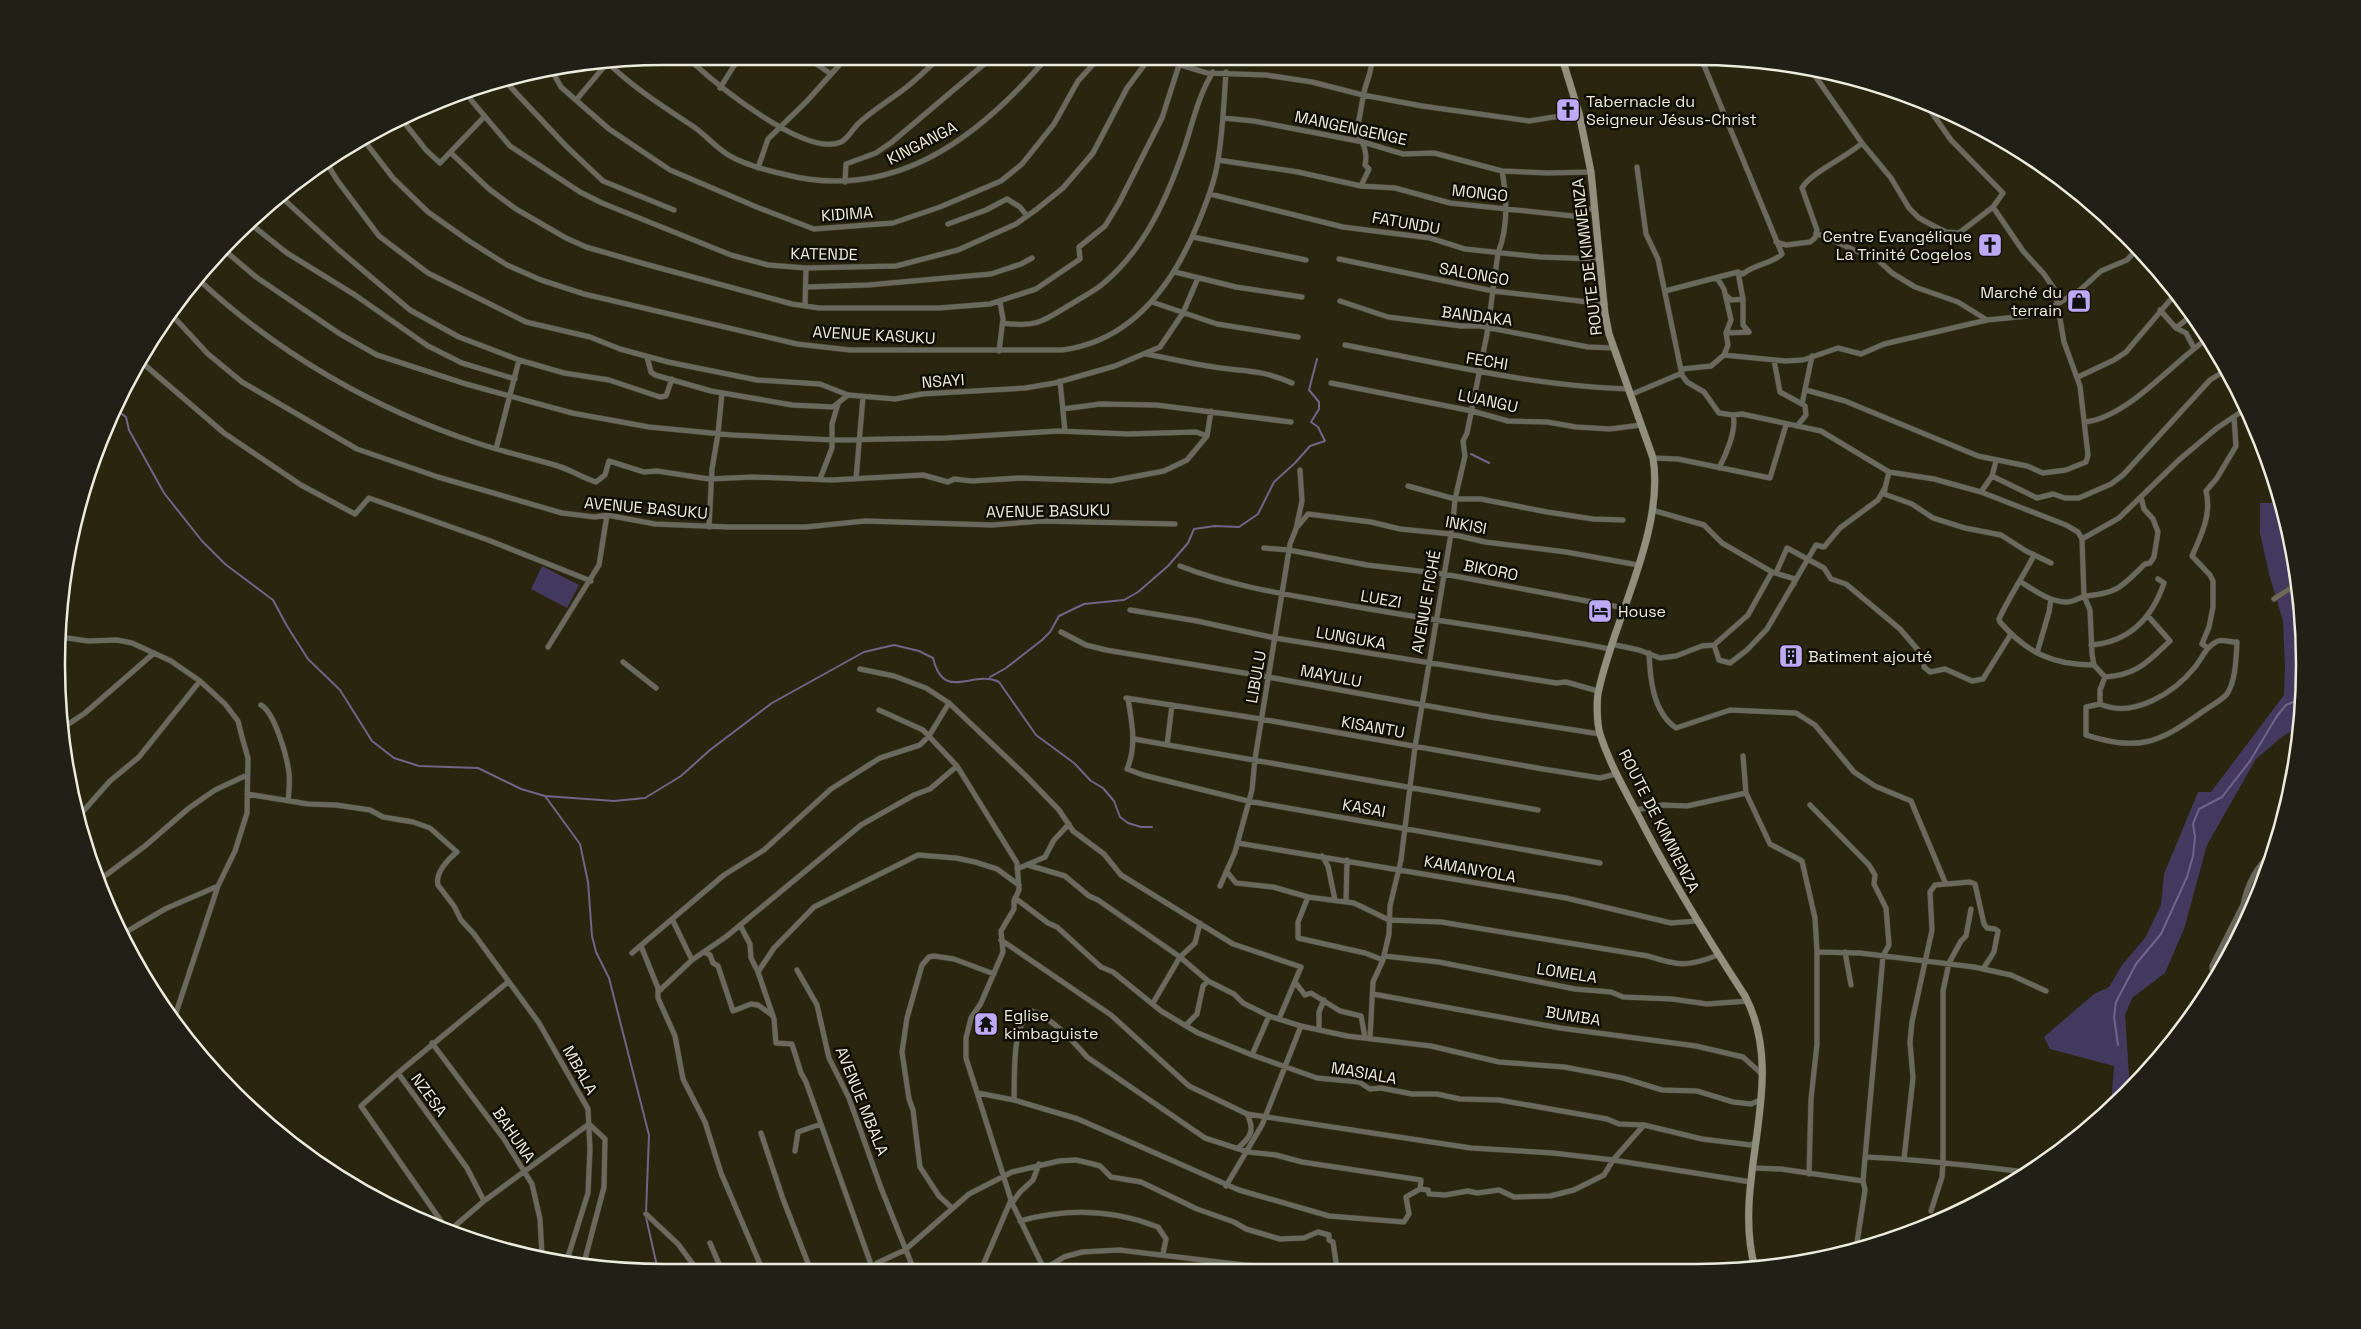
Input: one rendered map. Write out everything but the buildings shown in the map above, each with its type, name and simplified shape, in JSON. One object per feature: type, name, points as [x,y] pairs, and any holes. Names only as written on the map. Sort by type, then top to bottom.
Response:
[{"type":"street","points":[[695,65],[720,88],[781,127],[818,142],[840,142],[846,139],[859,123],[908,86],[931,65]]},
{"type":"street","points":[[720,88],[734,65]]},
{"type":"street","points":[[818,65],[831,74]]},
{"type":"street","points":[[758,168],[768,139],[839,65]]},
{"type":"street","points":[[845,182],[846,164],[876,154],[983,65]]},
{"type":"street","name":"KINGANGA","points":[[613,67],[650,98],[699,131],[724,152],[758,168],[810,180],[845,182],[871,180],[905,169],[954,145],[1006,103],[1040,65]]},
{"type":"street","name":"KIDIMA","points":[[555,76],[561,87],[577,99],[609,129],[670,170],[796,224],[814,229],[893,223],[940,207],[1001,181],[1022,164],[1054,124],[1078,82],[1093,65]]},
{"type":"street","name":"KATENDE","points":[[471,97],[484,117],[510,146],[587,196],[732,255],[768,265],[806,268],[896,266],[966,247],[1016,224],[1063,188],[1093,153],[1127,88],[1144,65]]},
{"type":"street","points":[[451,153],[489,189],[516,209],[566,238],[586,247],[780,301],[805,306],[940,308],[1000,302],[1036,289],[1080,259],[1079,247],[1105,226],[1146,151],[1162,118],[1179,65],[1207,73],[1226,72],[1266,75],[1312,82],[1363,95],[1422,106],[1529,121],[1579,113]]},
{"type":"street","points":[[1361,186],[1369,169],[1365,165],[1366,156],[1363,142],[1356,132],[1363,106],[1363,95],[1372,65]]},
{"type":"street","name":"ROUTE DE KIMWENZA","points":[[1564,65],[1579,113],[1592,172],[1605,314],[1613,348],[1653,458],[1655,470],[1652,510],[1638,565],[1598,691],[1600,734],[1616,774],[1663,865],[1748,1001],[1755,1016],[1763,1075],[1748,1227],[1753,1261]]},
{"type":"street","points":[[1665,291],[1738,272],[1743,274],[1749,268],[1782,255],[1704,65]]},
{"type":"street","points":[[577,99],[602,68]]},
{"type":"street","points":[[1003,323],[1033,325],[1050,318],[1104,283],[1129,258],[1149,230],[1175,177],[1195,113],[1213,72]]},
{"type":"street","name":"AVENUE KASUKU","points":[[367,144],[393,178],[428,212],[507,265],[541,280],[627,305],[797,344],[850,350],[1062,350],[1094,343],[1120,330],[1152,302],[1175,272],[1193,237],[1210,194],[1218,160],[1226,72]]},
{"type":"street","points":[[1816,78],[1862,143],[1891,178],[1909,208],[1919,218],[1946,232],[1959,233],[1993,207],[2002,198],[2003,193],[1951,140],[1933,114]]},
{"type":"street","points":[[509,85],[566,146],[603,181],[638,197],[674,210]]},
{"type":"street","points":[[406,124],[439,163],[451,153],[484,117]]},
{"type":"street","name":"MANGENGENGE","points":[[1223,118],[1254,121],[1363,142],[1403,154],[1434,153],[1502,171],[1592,172]]},
{"type":"street","points":[[1776,242],[1786,245],[1810,242],[1815,238],[1816,227],[1802,188],[1810,177],[1820,173],[1862,143]]},
{"type":"street","name":"MONGO","points":[[1218,160],[1298,172],[1361,186],[1395,188],[1450,203],[1572,216],[1595,207]]},
{"type":"street","name":"NSAYI","points":[[329,167],[379,236],[428,273],[526,322],[581,334],[647,357],[757,380],[820,384],[848,395],[895,399],[922,394],[1025,388],[1060,381],[1115,366],[1160,347],[1183,313],[1198,278]]},
{"type":"street","points":[[1637,167],[1646,234],[1658,259],[1682,371],[1687,382],[1704,392],[1717,411],[1733,415],[1742,414],[1825,433],[1889,472],[1934,479],[1981,492],[2066,525],[2078,532],[2082,539],[2084,596],[2090,610],[2091,645],[2094,665],[2105,677]]},
{"type":"street","name":"AVENUE FICHÉ","points":[[1367,1037],[1373,982],[1383,958],[1390,928],[1389,920],[1399,869],[1428,664],[1452,534],[1455,499],[1465,456],[1463,441],[1472,411],[1488,328],[1506,208],[1502,171]]},
{"type":"street","name":"FATUNDU","points":[[1210,194],[1343,227],[1430,238],[1465,249],[1540,257],[1600,259]]},
{"type":"street","points":[[948,224],[986,210],[1007,199],[1020,207],[1028,216]]},
{"type":"street","points":[[285,201],[410,310],[459,337],[519,360],[564,373],[609,380],[660,397],[666,396],[672,379]]},
{"type":"street","points":[[1806,390],[1845,402],[1978,456],[2026,466],[2043,473],[2079,466],[2088,459],[2085,422],[2078,377],[2064,342],[2055,290],[2044,274],[2023,251],[1993,207]]},
{"type":"street","points":[[255,228],[287,253],[355,295],[428,346],[462,363],[515,379]]},
{"type":"street","points":[[1816,233],[1879,261],[1892,274],[1916,287],[1958,302],[1987,320]]},
{"type":"street","points":[[1193,237],[1306,260]]},
{"type":"street","points":[[229,253],[264,282],[340,334],[378,355],[510,398],[572,413],[649,427],[718,434],[833,440],[946,438],[1064,431],[1128,434],[1196,432],[1207,436]]},
{"type":"street","points":[[1724,355],[1774,360],[1803,360],[1838,348],[1861,354],[1884,344],[1987,320],[2027,316],[2046,311],[2058,304],[2080,290],[2101,271],[2127,260],[2133,254]]},
{"type":"street","points":[[807,287],[868,285],[991,274],[1021,264],[1032,258]]},
{"type":"street","name":"SALONGO","points":[[1339,259],[1493,292],[1605,304]]},
{"type":"street","points":[[805,306],[806,268]]},
{"type":"street","points":[[1175,272],[1236,287],[1302,296]]},
{"type":"street","points":[[1726,333],[1749,332],[1743,325],[1743,299],[1738,272]]},
{"type":"street","points":[[1629,392],[1682,371],[1711,366],[1724,355],[1728,345],[1726,333],[1731,320],[1726,296],[1721,282],[1717,278]]},
{"type":"street","points":[[203,283],[249,323],[330,377],[393,410],[496,449],[560,467],[596,482],[605,475],[608,461],[644,472],[702,478],[753,477],[820,480],[923,475],[937,477],[948,482],[954,479],[972,481],[1020,478],[1122,480],[1174,468],[1192,455],[1207,436],[1211,411]]},
{"type":"street","points":[[1726,296],[1731,300],[1743,299]]},
{"type":"street","points":[[2078,377],[2114,360],[2126,352],[2171,298]]},
{"type":"street","name":"BANDAKA","points":[[1340,301],[1388,317],[1488,328],[1588,348],[1613,348]]},
{"type":"street","points":[[999,351],[1003,323],[1000,302]]},
{"type":"street","points":[[1152,302],[1217,324],[1298,337]]},
{"type":"street","points":[[2160,310],[2176,328],[2186,333],[2194,348]]},
{"type":"street","name":"AVENUE BASUKU","points":[[175,319],[208,354],[242,382],[357,449],[438,477],[562,513],[595,517],[607,516],[655,524],[709,527],[806,527],[865,521],[992,525],[1042,521],[1175,524]]},
{"type":"street","points":[[2176,328],[2186,319]]},
{"type":"street","points":[[2085,422],[2103,417],[2144,391],[2202,342]]},
{"type":"street","name":"FECHI","points":[[1345,345],[1480,373],[1573,387],[1598,386],[1629,392]]},
{"type":"street","points":[[1145,354],[1214,367],[1255,370],[1292,383]]},
{"type":"street","points":[[1802,404],[1812,356]]},
{"type":"street","points":[[647,357],[653,374],[722,393],[792,405],[829,407],[838,404],[848,395]]},
{"type":"street","points":[[496,449],[519,360]]},
{"type":"street","points":[[1774,360],[1780,392],[1805,406],[1806,416],[1797,426]]},
{"type":"street","points":[[145,365],[224,433],[301,485],[355,514],[369,498],[488,540],[590,581]]},
{"type":"street","points":[[1992,476],[2037,498],[2053,494],[2065,498],[2079,498],[2111,484],[2123,475],[2210,380],[2220,373]]},
{"type":"street","points":[[1060,381],[1064,431]]},
{"type":"street","name":"LUANGU","points":[[1331,383],[1472,411],[1508,421],[1547,422],[1576,427],[1610,429],[1641,425]]},
{"type":"street","points":[[709,527],[712,465],[718,434],[722,393]]},
{"type":"street","points":[[856,479],[863,396]]},
{"type":"street","points":[[820,480],[830,455],[833,440],[832,424],[838,404]]},
{"type":"street","points":[[1063,409],[1100,404],[1136,404],[1211,411],[1227,415],[1291,422]]},
{"type":"street","points":[[2082,539],[2115,521],[2180,459],[2217,428],[2240,413]]},
{"type":"street","points":[[1719,468],[1735,421],[1733,415]]},
{"type":"street","points":[[2208,648],[2202,644],[2209,627],[2213,607],[2213,581],[2210,575],[2192,556],[2206,521],[2209,501],[2206,491],[2219,475],[2236,446],[2234,417]]},
{"type":"street","points":[[1653,458],[1678,459],[1770,478],[1786,425]]},
{"type":"street","points":[[1981,492],[1992,476],[1996,461]]},
{"type":"street","name":"LIBULU","points":[[1220,886],[1238,843],[1252,790],[1254,759],[1291,537],[1296,529],[1302,501],[1300,470]]},
{"type":"street","points":[[1889,472],[1884,494],[1912,504],[1933,518],[1965,528],[2001,535],[2034,555],[2051,562]]},
{"type":"street","points":[[1408,486],[1455,499],[1481,499],[1592,519],[1623,520]]},
{"type":"street","points":[[1885,488],[1878,500],[1840,528],[1824,547],[1816,545],[1808,559],[1794,585],[1767,629],[1747,650],[1730,663],[1719,660],[1714,645],[1748,615],[1788,548],[1808,559],[1824,568],[1831,579],[1845,583],[1900,629],[1918,650],[1926,670],[1945,669],[1972,681],[1983,679],[2011,634]]},
{"type":"street","points":[[2021,582],[2051,599],[2068,602],[2084,596],[2100,596],[2120,588],[2145,564],[2150,564],[2154,557],[2158,532],[2153,519],[2144,509],[2140,497]]},
{"type":"street","points":[[1652,510],[1704,525],[1722,543],[1774,572],[1795,579],[1794,585]]},
{"type":"street","name":"INKISI","points":[[1296,529],[1308,514],[1370,522],[1400,529],[1452,534],[1485,542],[1566,552],[1638,565]]},
{"type":"street","points":[[548,647],[590,581],[600,560],[607,516]]},
{"type":"street","name":"BIKORO","points":[[1264,548],[1289,550],[1368,565],[1444,574],[1624,608]]},
{"type":"street","points":[[2034,555],[2021,582],[1999,619],[2020,644],[2037,653],[2062,663],[2094,665]]},
{"type":"street","name":"LUEZI","points":[[1180,566],[1247,588],[1436,621],[1611,646],[1649,653],[1660,658],[1676,656],[1702,646],[1714,645]]},
{"type":"street","points":[[2091,645],[2106,644],[2128,634],[2148,616],[2158,599],[2164,583],[2158,579]]},
{"type":"street","points":[[2274,599],[2291,588]]},
{"type":"street","points":[[2037,653],[2050,612],[2051,599]]},
{"type":"street","name":"LUNGUKA","points":[[1130,610],[1197,621],[1275,638],[1428,664],[1556,683],[1566,682],[1598,691]]},
{"type":"street","points":[[2105,677],[2123,676],[2139,668],[2170,640],[2148,616]]},
{"type":"street","name":"MAYULU","points":[[1061,632],[1073,639],[1106,650],[1268,676],[1422,706],[1600,734]]},
{"type":"street","points":[[66,638],[88,641],[117,640],[134,644],[154,653],[200,681],[225,704],[238,721],[248,758],[248,808],[235,851],[218,886],[176,1012]]},
{"type":"street","points":[[2220,640],[2237,642],[2234,677],[2226,695],[2188,722],[2154,741],[2128,745],[2086,734],[2086,707],[2100,704],[2110,707],[2130,708],[2159,700],[2188,675],[2208,648],[2220,640]]},
{"type":"street","points":[[68,723],[92,707],[154,653]]},
{"type":"street","points":[[1649,653],[1650,678],[1656,698],[1676,728],[1730,710],[1796,713],[1815,725],[1854,772],[1875,786],[1911,801],[1945,882]]},
{"type":"street","points":[[623,662],[656,688]]},
{"type":"street","points":[[860,669],[894,676],[926,688],[949,703],[1059,810],[1073,831],[1104,854],[1121,876],[1233,944],[1301,967],[1279,1019]]},
{"type":"street","points":[[2100,704],[2100,690],[2105,677]]},
{"type":"street","points":[[83,811],[110,781],[139,757],[200,681]]},
{"type":"street","name":"KISANTU","points":[[1134,739],[1127,699],[1262,719],[1600,778],[1616,774]]},
{"type":"street","points":[[632,953],[724,875],[764,850],[831,789],[880,758],[915,747],[929,736],[949,703]]},
{"type":"street","points":[[248,794],[288,801],[290,780],[284,755],[274,724],[261,705]]},
{"type":"street","points":[[1167,745],[1172,705]]},
{"type":"street","points":[[879,710],[917,726],[957,766],[1017,863],[1019,885],[1014,908],[1001,931],[1003,952],[981,1003],[972,1015],[966,1038],[968,1069],[978,1093],[1012,1201],[1040,1264]]},
{"type":"street","points":[[1134,739],[1538,810]]},
{"type":"street","name":"KASAI","points":[[1134,739],[1132,756],[1127,769],[1176,784],[1248,801],[1600,863]]},
{"type":"street","points":[[1742,756],[1746,793],[1770,844],[1802,861],[1814,918],[1818,952],[1817,1044],[1810,1099],[1809,1174]]},
{"type":"street","points":[[658,992],[692,960],[740,925],[861,825],[914,795],[930,789],[957,766]]},
{"type":"street","points":[[104,876],[145,846],[189,808],[216,790],[247,775]]},
{"type":"street","points":[[1635,810],[1663,805],[1687,806],[1746,793]]},
{"type":"street","name":"MBALA","points":[[288,801],[370,810],[381,816],[414,822],[427,827],[446,840],[457,852],[439,873],[438,885],[454,906],[461,920],[474,934],[539,1023],[588,1109],[589,1124],[605,1139],[604,1186],[585,1259]]},
{"type":"street","points":[[1810,806],[1869,865],[1875,875],[1874,884],[1886,908],[1889,944],[1883,956],[1863,1181],[1865,1190],[1857,1242]]},
{"type":"street","points":[[1017,869],[1045,857],[1054,840],[1069,824]]},
{"type":"street","name":"KAMANYOLA","points":[[1238,843],[1566,898],[1671,923],[1697,920]]},
{"type":"street","points":[[758,972],[774,948],[814,907],[918,855],[956,858],[975,862],[997,869],[1019,885]]},
{"type":"street","points":[[1322,856],[1328,866],[1334,900]]},
{"type":"street","points":[[1346,902],[1347,860]]},
{"type":"street","points":[[1028,864],[1065,876],[1089,896],[1098,900],[1180,957],[1208,981],[1234,994],[1242,1003],[1269,1016],[1319,1030],[1431,1046],[1500,1062],[1564,1067],[1623,1078],[1662,1090],[1697,1091],[1733,1102],[1750,1104],[1760,1100]]},
{"type":"street","points":[[2213,969],[2212,966],[2243,905],[2245,895],[2257,869],[2261,865]]},
{"type":"street","points":[[1227,872],[1236,883],[1273,886],[1308,897],[1346,902],[1389,920],[1441,922],[1648,956],[1672,964],[1696,964],[1718,955]]},
{"type":"street","points":[[1904,1158],[1912,1078],[1910,1042],[1912,1022],[1932,930],[1930,892],[1935,885],[1945,882],[1973,882],[1984,924],[1987,928],[1997,930],[1994,952],[1983,969]]},
{"type":"street","points":[[128,931],[165,909],[218,886]]},
{"type":"street","name":"LOMELA","points":[[1308,897],[1298,922],[1298,938],[1383,958],[1439,962],[1575,990],[1611,992],[1623,997],[1672,999],[1707,1004],[1748,1001]]},
{"type":"street","name":"MASIALA","points":[[1015,898],[1056,927],[1101,966],[1113,972],[1161,1011],[1198,1033],[1317,1078],[1359,1082],[1370,1089],[1381,1088],[1412,1094],[1437,1094],[1460,1099],[1499,1100],[1607,1119],[1619,1124],[1644,1125],[1702,1139],[1751,1145],[1756,1142]]},
{"type":"street","points":[[1931,1210],[1942,1177],[1943,1162],[1942,1002],[1949,963],[1960,941],[1966,936],[1970,909]]},
{"type":"street","points":[[672,919],[692,960]]},
{"type":"street","points":[[1153,1003],[1180,957],[1195,943],[1200,923]]},
{"type":"street","points":[[740,925],[750,944],[751,958],[758,972],[772,1016],[776,1043],[792,1044],[871,1264]]},
{"type":"street","points":[[1001,940],[1111,1015],[1189,1086],[1247,1114],[1472,1148],[1553,1153],[1613,1160],[1751,1182]]},
{"type":"street","points":[[641,946],[658,992],[658,998],[675,1036],[683,1079],[705,1122],[720,1173],[760,1264]]},
{"type":"street","points":[[704,952],[710,955],[713,963],[718,966],[733,1011],[751,1004],[758,1005],[772,1016]]},
{"type":"street","points":[[1818,952],[1845,952],[1949,963],[2011,975],[2046,991]]},
{"type":"street","points":[[1845,952],[1851,985]]},
{"type":"street","points":[[952,1208],[939,1196],[920,1167],[913,1110],[909,1099],[902,1052],[907,1018],[922,965],[929,957],[954,959],[994,974]]},
{"type":"street","name":"AVENUE MBALA","points":[[797,970],[817,1005],[829,1058],[849,1098],[911,1264]]},
{"type":"street","points":[[1186,1025],[1197,1014],[1203,986],[1208,981]]},
{"type":"street","name":"NZESA","points":[[484,1201],[467,1168],[398,1073],[508,982]]},
{"type":"street","points":[[1295,982],[1305,995],[1311,993],[1340,1011],[1361,1016],[1367,1037]]},
{"type":"street","name":"BUMBA","points":[[1373,994],[1560,1028],[1696,1046],[1743,1057],[1763,1075]]},
{"type":"street","points":[[1319,1030],[1319,1012],[1324,1000]]},
{"type":"street","points":[[1014,1100],[1018,1036],[1026,1015],[1034,1012],[1042,1016],[1064,1034],[1087,1058],[1198,1134],[1248,1152],[1276,1155],[1302,1162],[1421,1180],[1420,1189]]},
{"type":"street","points":[[1252,1055],[1269,1016]]},
{"type":"street","points":[[1226,1186],[1248,1152],[1266,1116],[1301,1026]]},
{"type":"street","name":"BAHUNA","points":[[432,1043],[504,1139],[532,1184],[540,1219],[542,1251]]},
{"type":"street","points":[[398,1073],[361,1106],[442,1220]]},
{"type":"street","points":[[978,1093],[1014,1100],[1105,1129],[1226,1186],[1329,1216],[1404,1222],[1409,1214],[1406,1197],[1420,1189],[1428,1190],[1430,1194],[1444,1195],[1468,1191],[1477,1193],[1500,1190],[1514,1197],[1550,1196],[1574,1190],[1603,1176],[1613,1160],[1644,1125]]},
{"type":"street","points":[[1238,1148],[1251,1134],[1252,1125],[1247,1114]]},
{"type":"street","points":[[455,1226],[484,1201],[525,1173],[589,1124]]},
{"type":"street","points":[[568,1256],[588,1193],[589,1124]]},
{"type":"street","points":[[795,1151],[798,1132],[821,1124]]},
{"type":"street","points":[[761,1133],[783,1199],[808,1264]]},
{"type":"street","points":[[1866,1157],[1904,1158],[2017,1171]]},
{"type":"street","points":[[876,1264],[905,1250],[969,1194],[1012,1172],[1039,1164],[1068,1160],[1093,1164],[1103,1169],[1111,1177],[1142,1182],[1197,1209],[1234,1222],[1246,1229],[1280,1239],[1304,1238],[1318,1232],[1329,1236],[1329,1240],[1333,1242],[1336,1264]]},
{"type":"street","points":[[983,1264],[1012,1201],[1033,1180],[1039,1164]]},
{"type":"street","points":[[1753,1168],[1781,1169],[1863,1181]]},
{"type":"street","points":[[1020,1221],[1056,1212],[1116,1215],[1158,1227],[1166,1239],[1163,1254]]},
{"type":"street","points":[[646,1214],[678,1244],[693,1264]]},
{"type":"street","points":[[710,1244],[719,1264]]},
{"type":"street","points":[[1053,1264],[1064,1257],[1082,1252],[1119,1250],[1237,1264]]},
{"type":"shaded area","points":[[2260,503],[2274,503],[2291,586],[2295,625],[2295,704],[2292,731],[2256,759],[2207,845],[2184,929],[2165,973],[2132,998],[2125,1015],[2129,1078],[2112,1096],[2114,1066],[2050,1049],[2044,1037],[2094,994],[2109,987],[2122,965],[2145,938],[2161,905],[2164,874],[2198,792],[2211,792],[2284,695],[2283,621],[2269,574],[2260,533]]},
{"type":"shaded area","points":[[542,566],[579,585],[567,608],[531,589]]},
{"type":"waterway","points":[[990,677],[1006,668],[1042,640],[1050,632],[1059,616],[1084,604],[1124,600],[1138,592],[1168,566],[1188,543],[1194,529],[1215,526],[1239,527],[1258,514],[1274,482],[1310,446],[1325,441],[1318,427],[1311,422],[1319,409],[1319,402],[1309,390],[1317,359]]},
{"type":"waterway","points":[[121,413],[126,417],[129,430],[164,493],[202,541],[225,564],[273,600],[308,659],[340,690],[372,741],[394,758],[419,766],[478,768],[521,789],[545,796],[580,844],[588,882],[592,936],[596,952],[609,978],[649,1135],[646,1213]]},
{"type":"waterway","points":[[1471,454],[1489,463]]},
{"type":"waterway","points":[[545,796],[614,801],[645,798],[681,776],[710,750],[772,703],[864,652],[894,645],[919,651],[933,658],[938,671],[944,679],[952,682],[979,679],[999,682],[1036,735],[1074,763],[1091,781],[1103,788],[1114,801],[1120,817],[1128,823],[1141,827],[1152,827]]},
{"type":"waterway","points":[[2118,1045],[2114,1017],[2116,1002],[2136,964],[2161,934],[2187,877],[2193,856],[2195,837],[2193,824],[2199,809],[2222,797],[2250,761],[2277,716],[2286,705],[2295,701]]},
{"type":"waterway","points":[[646,1217],[656,1264]]},
{"type":"place","name":"Tabernacle du Seigneur Jésus-Christ","points":[[1568,110]]},
{"type":"place","name":"Centre Evangélique La Trinité Cogelos","points":[[1990,245]]},
{"type":"place","name":"Marché du terrain","points":[[2079,301]]},
{"type":"place","name":"House","points":[[1600,611]]},
{"type":"place","name":"Batiment ajouté","points":[[1791,656]]},
{"type":"place","name":"Eglise kimbaguiste","points":[[986,1024]]}]
